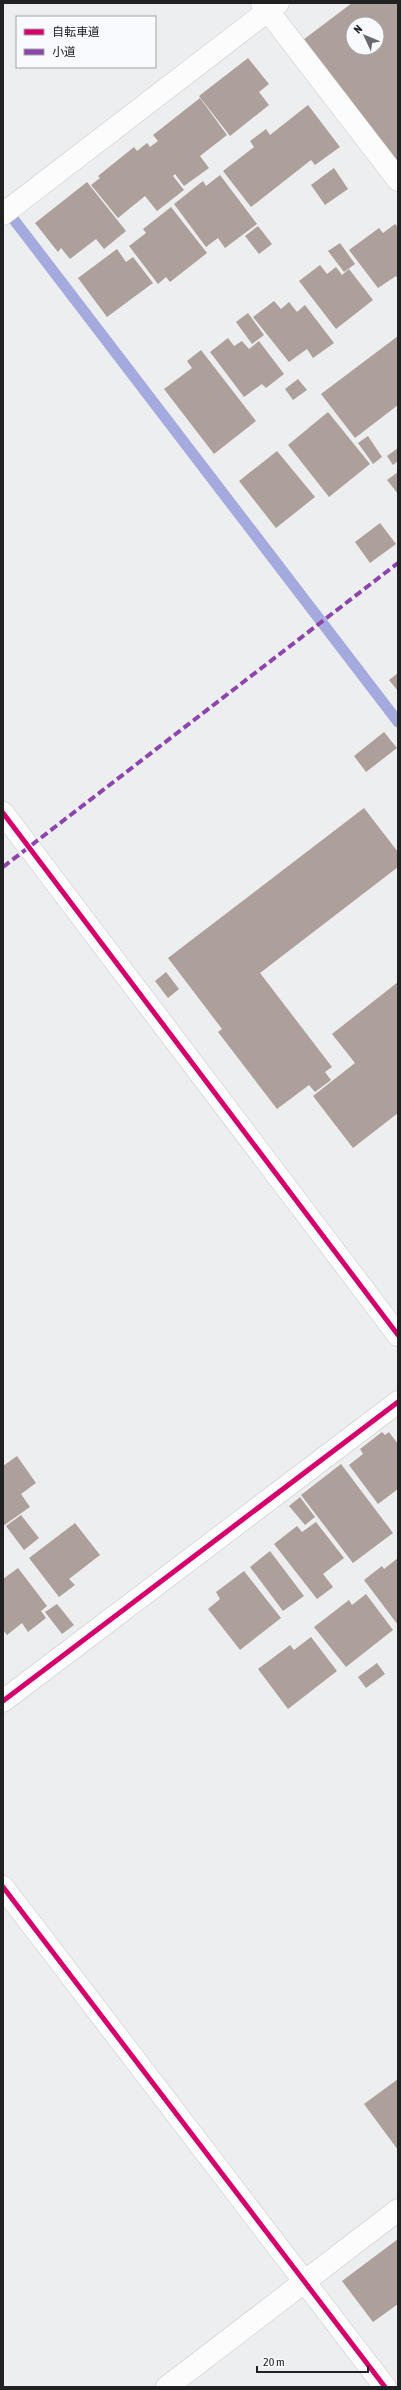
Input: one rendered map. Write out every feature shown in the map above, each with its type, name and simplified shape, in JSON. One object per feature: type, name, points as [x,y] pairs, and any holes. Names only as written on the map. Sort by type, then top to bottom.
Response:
[{"type":"street","points":[[11,208],[269,6],[398,180]]},
{"type":"street","points":[[3,813],[398,1336]]},
{"type":"street","points":[[3,1701],[398,1402]]},
{"type":"street","points":[[3,1888],[384,2387]]},
{"type":"street","points":[[167,2387],[398,2210]]},
{"type":"building","points":[[352,3],[398,3],[398,164],[303,40]]},
{"type":"building","points":[[248,58],[269,84],[259,92],[269,105],[230,136],[199,96]]},
{"type":"building","points":[[200,98],[227,135],[200,156],[209,168],[184,186],[175,174],[173,176],[184,190],[157,211],[145,196],[118,218],[91,185],[100,178],[98,176],[134,147],[137,151],[147,143],[150,147],[158,141],[153,135]]},
{"type":"building","points":[[308,105],[340,147],[315,165],[311,160],[251,207],[223,171],[254,147],[250,141],[266,129],[270,135]]},
{"type":"building","points":[[334,168],[348,189],[325,205],[311,185]]},
{"type":"building","points":[[220,175],[257,224],[225,248],[218,238],[206,247],[174,204],[203,181],[206,186]]},
{"type":"building","points":[[87,182],[126,231],[104,249],[96,239],[70,259],[61,248],[58,252],[35,223]]},
{"type":"building","points":[[171,207],[207,253],[170,282],[166,277],[158,284],[129,246],[146,233],[143,229]]},
{"type":"building","points":[[395,224],[398,227],[398,279],[396,276],[378,288],[349,250],[379,228],[383,233]]},
{"type":"building","points":[[258,226],[272,244],[259,254],[245,236]]},
{"type":"building","points":[[340,243],[355,264],[344,272],[328,251]]},
{"type":"building","points":[[117,249],[126,262],[133,257],[153,283],[107,317],[78,278]]},
{"type":"building","points":[[320,265],[327,274],[336,267],[342,275],[349,269],[373,300],[336,329],[299,281]]},
{"type":"building","points":[[274,301],[281,309],[289,302],[297,312],[305,305],[334,343],[313,358],[307,349],[289,362],[253,317]]},
{"type":"building","points":[[248,313],[264,335],[252,344],[236,322]]},
{"type":"building","points":[[398,336],[398,405],[355,438],[321,394]]},
{"type":"building","points":[[228,338],[234,346],[242,341],[249,349],[259,341],[284,374],[266,388],[262,384],[244,397],[210,352]]},
{"type":"building","points":[[201,350],[256,421],[214,454],[164,389],[192,368],[187,361]]},
{"type":"building","points":[[298,379],[307,390],[293,400],[285,389]]},
{"type":"building","points":[[328,412],[370,464],[329,497],[288,445]]},
{"type":"building","points":[[368,436],[382,457],[373,464],[358,443]]},
{"type":"building","points":[[398,448],[398,461],[393,465],[387,456]]},
{"type":"building","points":[[277,451],[315,497],[276,528],[239,481]]},
{"type":"building","points":[[398,472],[398,494],[387,480]]},
{"type":"building","points":[[380,523],[396,544],[370,563],[355,542]]},
{"type":"building","points":[[398,673],[398,691],[389,680]]},
{"type":"building","points":[[384,732],[397,748],[366,772],[354,756]]},
{"type":"building","points":[[364,808],[398,852],[398,867],[260,973],[332,1067],[325,1072],[331,1080],[315,1092],[309,1085],[277,1109],[218,1032],[222,1029],[168,958]]},
{"type":"building","points":[[166,972],[179,989],[168,998],[155,981]]},
{"type":"building","points":[[398,982],[398,1113],[353,1148],[313,1096],[355,1063],[332,1034]]},
{"type":"building","points":[[382,1432],[385,1435],[389,1432],[398,1444],[398,1489],[378,1504],[349,1465],[363,1454],[360,1449]]},
{"type":"building","points":[[17,1456],[36,1483],[21,1494],[30,1507],[3,1526],[3,1466]]},
{"type":"building","points":[[341,1464],[393,1533],[353,1563],[301,1495]]},
{"type":"building","points":[[300,1497],[315,1517],[305,1525],[289,1506]]},
{"type":"building","points":[[21,1515],[39,1538],[24,1550],[6,1526]]},
{"type":"building","points":[[316,1522],[344,1558],[323,1574],[333,1587],[317,1599],[274,1544],[297,1526],[302,1532]]},
{"type":"building","points":[[75,1523],[100,1555],[69,1579],[75,1585],[59,1597],[29,1558]]},
{"type":"building","points":[[270,1551],[304,1596],[283,1611],[250,1567]]},
{"type":"building","points":[[398,1558],[398,1625],[364,1580],[382,1566],[384,1569]]},
{"type":"building","points":[[18,1568],[47,1606],[41,1611],[46,1618],[28,1632],[22,1623],[7,1635],[3,1630],[3,1579]]},
{"type":"building","points":[[244,1571],[281,1618],[240,1650],[208,1609],[220,1599],[216,1592]]},
{"type":"building","points":[[366,1594],[393,1630],[346,1667],[314,1627],[349,1600],[352,1605]]},
{"type":"building","points":[[57,1604],[74,1625],[62,1634],[45,1612]]},
{"type":"building","points":[[311,1637],[337,1671],[288,1709],[258,1669],[290,1645],[294,1650]]},
{"type":"building","points":[[377,1663],[385,1674],[366,1688],[358,1677]]},
{"type":"building","points":[[398,2079],[398,2150],[364,2104]]},
{"type":"building","points":[[398,2239],[398,2304],[373,2322],[342,2281]]},
{"type":"waterway","points":[[5,208],[398,722]]},
{"type":"marked path","points":[[3,867],[398,563]]},
{"type":"cycle path","points":[[3,813],[398,1335]]},
{"type":"cycle path","points":[[3,1701],[398,1402]]},
{"type":"cycle path","points":[[3,1887],[385,2387]]}]
